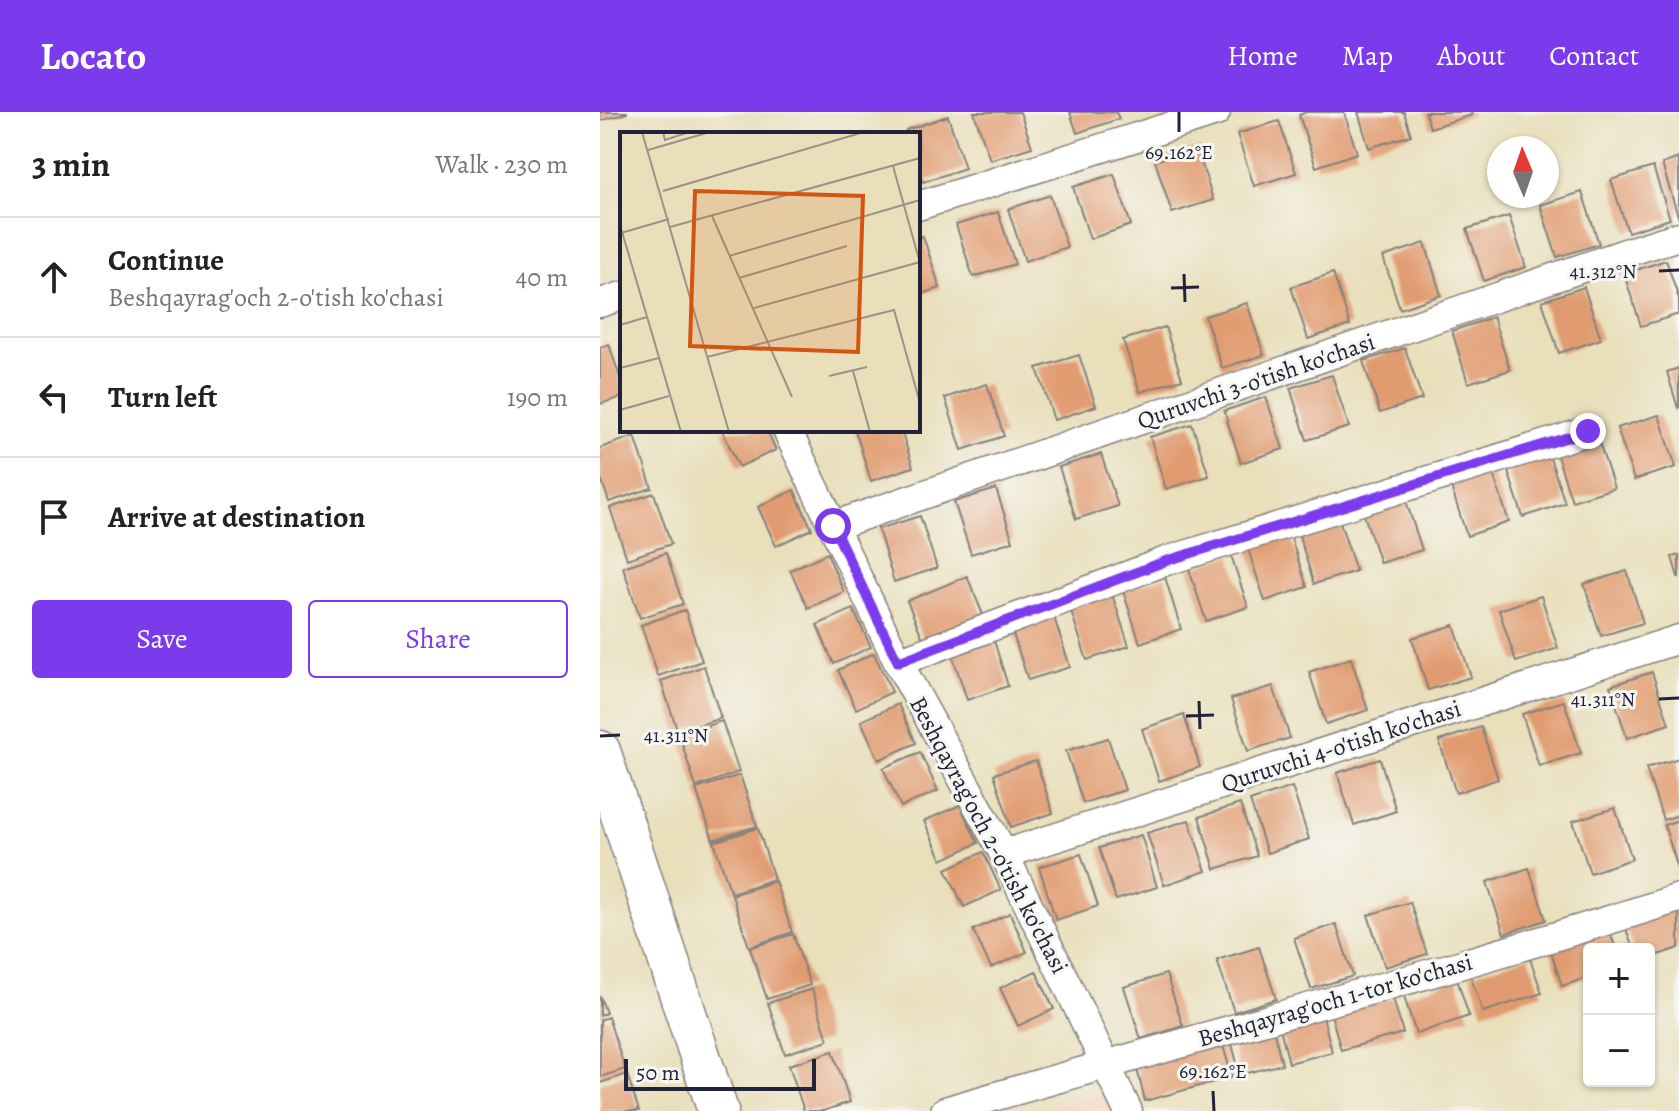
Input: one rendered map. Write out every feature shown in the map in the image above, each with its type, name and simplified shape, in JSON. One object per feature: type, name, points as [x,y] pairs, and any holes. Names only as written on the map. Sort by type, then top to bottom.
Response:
[{"type":"main road","points":[[600,751],[718,1111]]},
{"type":"main road","points":[[600,831],[692,1111]]},
{"type":"street","points":[[920,205],[1216,112]]},
{"type":"street","name":"Quruvchi 3-o'tish ko'chasi","points":[[833,526],[1679,236]]},
{"type":"street","points":[[600,303],[620,297]]},
{"type":"street","points":[[898,662],[1166,561],[1588,431]]},
{"type":"street","name":"Beshqayrag'och 2-o'tish ko'chasi","points":[[788,432],[898,662],[1004,854],[1128,1111]]},
{"type":"street","name":"Quruvchi 4-o'tish ko'chasi","points":[[1004,854],[1679,639]]},
{"type":"street","name":"Beshqayrag'och 1-tor ko'chasi","points":[[945,1111],[1106,1063],[1392,986],[1679,898]]},
{"type":"shaded area","points":[[1111,1091],[1119,1111],[1027,1111]]},
{"type":"building","points":[[600,112],[627,112],[627,113],[600,121]]},
{"type":"building","points":[[974,112],[1020,112],[1032,147],[990,160]]},
{"type":"building","points":[[1070,112],[1116,112],[1119,119],[1077,133]]},
{"type":"building","points":[[1306,112],[1344,112],[1357,153],[1316,167],[1299,115]]},
{"type":"building","points":[[1358,112],[1404,112],[1411,135],[1369,148]]},
{"type":"building","points":[[1425,112],[1471,112],[1472,115],[1430,128]]},
{"type":"building","points":[[948,116],[965,168],[923,182],[920,172],[920,132],[906,130]]},
{"type":"building","points":[[1279,121],[1296,173],[1254,186],[1237,134]]},
{"type":"building","points":[[1197,148],[1213,200],[1172,213],[1155,161]]},
{"type":"building","points":[[1679,158],[1679,215],[1678,216],[1662,164]]},
{"type":"building","points":[[1653,167],[1670,219],[1628,232],[1611,180]]},
{"type":"building","points":[[1114,174],[1131,225],[1090,239],[1073,187]]},
{"type":"building","points":[[1582,192],[1599,244],[1557,257],[1541,208],[1559,208],[1559,199]]},
{"type":"building","points":[[1050,195],[1067,247],[1025,261],[1008,209]]},
{"type":"building","points":[[998,212],[1015,264],[973,277],[956,225]]},
{"type":"building","points":[[1509,216],[1526,267],[1484,281],[1467,229]]},
{"type":"building","points":[[923,236],[940,288],[920,294],[920,237]]},
{"type":"building","points":[[1425,243],[1441,295],[1400,309],[1383,257]]},
{"type":"building","points":[[1666,260],[1679,299],[1679,314],[1641,326],[1624,274]]},
{"type":"building","points":[[1333,273],[1350,325],[1308,339],[1291,287]]},
{"type":"building","points":[[1584,287],[1601,339],[1559,353],[1542,301]]},
{"type":"building","points":[[1247,303],[1264,355],[1222,368],[1205,316]]},
{"type":"building","points":[[1493,317],[1510,370],[1468,383],[1452,331]]},
{"type":"building","points":[[1165,327],[1182,379],[1140,392],[1123,340]]},
{"type":"building","points":[[609,344],[620,378],[620,398],[600,404],[600,347]]},
{"type":"building","points":[[1405,348],[1422,399],[1380,413],[1363,361]]},
{"type":"building","points":[[1079,355],[1096,406],[1054,420],[1037,368]]},
{"type":"building","points":[[1679,368],[1679,407],[1678,408],[1667,372]]},
{"type":"building","points":[[1332,375],[1349,427],[1307,440],[1290,388]]},
{"type":"building","points":[[987,384],[1004,436],[962,450],[945,398]]},
{"type":"building","points":[[1266,397],[1283,449],[1241,463],[1224,411]]},
{"type":"building","points":[[1659,415],[1676,467],[1634,480],[1617,428]]},
{"type":"building","points":[[1192,424],[1209,476],[1166,489],[1150,437]]},
{"type":"building","points":[[723,432],[768,432],[776,450],[739,467]]},
{"type":"building","points":[[856,432],[902,432],[913,467],[871,481]]},
{"type":"building","points":[[635,436],[652,488],[609,502],[600,475],[600,448]]},
{"type":"building","points":[[1597,436],[1614,488],[1572,501],[1555,450]]},
{"type":"building","points":[[1548,452],[1565,503],[1523,517],[1506,465]]},
{"type":"building","points":[[1101,454],[1118,506],[1076,519],[1059,467]]},
{"type":"building","points":[[1492,470],[1509,522],[1467,536],[1450,484]]},
{"type":"building","points":[[996,489],[1013,541],[971,554],[954,502]]},
{"type":"building","points":[[794,490],[812,529],[776,546],[758,507]]},
{"type":"building","points":[[654,493],[671,544],[627,559],[610,508]]},
{"type":"building","points":[[1405,498],[1422,550],[1380,563],[1363,512]]},
{"type":"building","points":[[920,516],[937,568],[894,582],[878,529]]},
{"type":"building","points":[[1339,519],[1356,571],[1314,584],[1298,532]]},
{"type":"building","points":[[1290,535],[1307,587],[1265,601],[1248,549]]},
{"type":"building","points":[[666,553],[683,604],[640,618],[623,567]]},
{"type":"building","points":[[827,553],[844,592],[808,608],[790,570]]},
{"type":"building","points":[[1231,555],[1248,607],[1206,621],[1189,569]]},
{"type":"building","points":[[1679,555],[1679,577],[1678,577],[1672,557]]},
{"type":"building","points":[[1627,571],[1643,623],[1601,636],[1584,584]]},
{"type":"building","points":[[967,576],[986,622],[926,646],[907,601]]},
{"type":"building","points":[[1165,577],[1181,629],[1140,643],[1123,591]]},
{"type":"building","points":[[1112,594],[1129,646],[1087,660],[1070,608]]},
{"type":"building","points":[[1541,596],[1558,648],[1516,662],[1499,610]]},
{"type":"building","points":[[853,609],[871,647],[834,664],[817,625]]},
{"type":"building","points":[[685,610],[702,661],[658,676],[641,625]]},
{"type":"building","points":[[1053,614],[1070,667],[1028,680],[1011,628]]},
{"type":"building","points":[[1454,625],[1471,677],[1428,690],[1412,638]]},
{"type":"building","points":[[992,634],[1008,686],[967,700],[950,648]]},
{"type":"building","points":[[874,653],[892,692],[856,709],[838,670]]},
{"type":"building","points":[[1351,658],[1368,710],[1326,724],[1309,672]]},
{"type":"building","points":[[704,666],[721,718],[678,732],[661,681]]},
{"type":"building","points":[[1652,672],[1669,724],[1627,738],[1610,686]]},
{"type":"building","points":[[1273,686],[1290,738],[1248,751],[1231,699]]},
{"type":"building","points":[[1564,701],[1581,753],[1539,766],[1522,714]]},
{"type":"building","points":[[898,704],[916,743],[879,760],[861,721]]},
{"type":"building","points":[[1184,715],[1200,767],[1159,781],[1142,729]]},
{"type":"building","points":[[722,721],[739,772],[696,787],[679,735]]},
{"type":"building","points":[[1481,727],[1498,779],[1456,793],[1439,741]]},
{"type":"building","points":[[1108,738],[1125,790],[1083,803],[1066,751]]},
{"type":"building","points":[[920,752],[938,791],[901,807],[883,768]]},
{"type":"building","points":[[1679,758],[1679,815],[1663,820],[1646,768]]},
{"type":"building","points":[[1380,759],[1396,811],[1354,825],[1337,773]]},
{"type":"building","points":[[1036,761],[1053,813],[1011,827],[994,774]]},
{"type":"building","points":[[740,775],[757,826],[713,840],[696,789]]},
{"type":"building","points":[[1292,787],[1309,839],[1267,853],[1250,801]]},
{"type":"building","points":[[1240,804],[1257,856],[1215,869],[1199,817]]},
{"type":"building","points":[[960,805],[978,843],[942,860],[924,821]]},
{"type":"building","points":[[1615,808],[1632,859],[1590,873],[1573,821]]},
{"type":"building","points":[[1189,820],[1206,871],[1164,885],[1147,833]]},
{"type":"building","points":[[1679,820],[1679,868],[1678,868],[1664,825]]},
{"type":"building","points":[[758,828],[774,879],[731,893],[714,842]]},
{"type":"building","points":[[1141,835],[1157,887],[1116,900],[1099,848]]},
{"type":"building","points":[[983,852],[1001,890],[964,907],[946,869]]},
{"type":"building","points":[[1081,854],[1098,906],[1056,920],[1039,867]]},
{"type":"building","points":[[1529,868],[1546,920],[1504,934],[1487,882]]},
{"type":"building","points":[[775,881],[792,932],[749,947],[732,895]]},
{"type":"building","points":[[1410,902],[1427,954],[1385,967],[1368,915]]},
{"type":"building","points":[[1679,908],[1679,948],[1655,956],[1655,943],[1631,943],[1625,926]]},
{"type":"building","points":[[1010,913],[1027,952],[991,968],[973,930]]},
{"type":"building","points":[[1336,924],[1353,976],[1311,989],[1294,938]]},
{"type":"building","points":[[1609,930],[1614,943],[1583,943],[1583,979],[1562,986],[1550,949]]},
{"type":"building","points":[[793,934],[810,985],[767,999],[750,948]]},
{"type":"building","points":[[1259,947],[1276,999],[1234,1012],[1217,960]]},
{"type":"building","points":[[1529,956],[1542,993],[1483,1012],[1470,975]]},
{"type":"building","points":[[1036,971],[1054,1009],[1018,1026],[1000,988]]},
{"type":"building","points":[[1166,974],[1183,1026],[1141,1039],[1124,987]]},
{"type":"building","points":[[1457,979],[1469,1016],[1416,1034],[1404,996]]},
{"type":"building","points":[[812,989],[828,1040],[785,1054],[768,1003]]},
{"type":"building","points":[[600,996],[606,1013],[600,1015]]},
{"type":"building","points":[[1393,998],[1403,1033],[1341,1050],[1331,1014]]},
{"type":"building","points":[[1323,1016],[1332,1052],[1289,1063],[1280,1028]]},
{"type":"building","points":[[608,1017],[625,1069],[600,1077],[600,1020]]},
{"type":"building","points":[[1273,1028],[1282,1064],[1240,1075],[1231,1040]]},
{"type":"building","points":[[1222,1042],[1232,1077],[1145,1101],[1136,1065]]},
{"type":"building","points":[[833,1051],[850,1102],[823,1111],[804,1111],[789,1065]]},
{"type":"building","points":[[627,1074],[639,1111],[600,1111],[600,1083]]},
{"type":"route","points":[[833,526],[898,662],[1166,561],[1588,431]]}]
